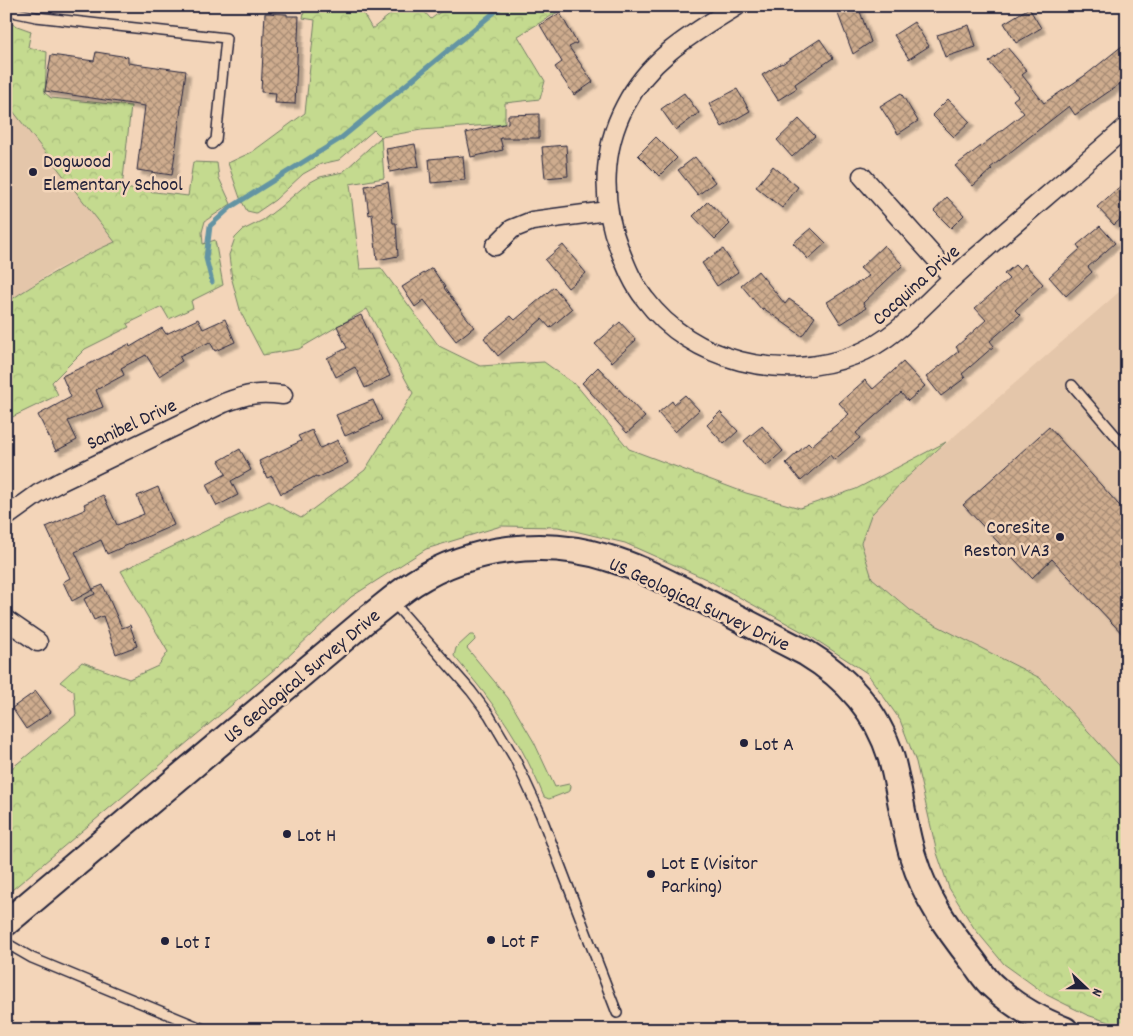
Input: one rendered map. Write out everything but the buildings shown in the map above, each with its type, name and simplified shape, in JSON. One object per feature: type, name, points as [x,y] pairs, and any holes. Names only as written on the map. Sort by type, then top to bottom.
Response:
[{"type":"street","name":"Cocquina Drive","points":[[737,6],[672,48],[639,82],[624,106],[613,134],[606,180],[607,211],[610,226],[634,283],[645,300],[658,314],[699,345],[755,365],[781,367],[811,366],[854,356],[892,335],[953,278],[1127,126]]},
{"type":"street","points":[[862,176],[953,278]]},
{"type":"street","points":[[495,246],[512,229],[532,221],[607,211]]},
{"type":"street","name":"Sanibel Drive","points":[[6,517],[38,494],[67,478],[224,403],[252,393],[283,395]]},
{"type":"street","name":"US Geological Survey Drive","points":[[6,923],[413,583],[452,564],[521,548],[576,551],[607,557],[641,570],[816,659],[834,672],[867,708],[879,729],[890,757],[909,844],[916,866],[924,886],[947,928],[985,979],[995,988],[1023,1009],[1065,1030]]},
{"type":"street","points":[[6,620],[38,642]]},
{"type":"lane","points":[[6,8],[17,13],[36,17],[226,38],[216,140],[212,144]]},
{"type":"lane","points":[[1072,385],[1127,449]]},
{"type":"lane","points":[[392,600],[471,691],[489,715],[515,759],[540,813],[617,1013]]},
{"type":"lane","points":[[6,943],[24,954],[206,1030]]},
{"type":"shaded area","name":"Dogwood Elementary School","points":[[6,102],[115,242],[53,271],[6,303]]},
{"type":"shaded area","points":[[1127,285],[1127,774],[1040,678],[916,615],[872,578],[861,542],[871,515],[902,482]]},
{"type":"green space","points":[[305,6],[359,6],[372,29],[401,6],[419,6],[431,19],[448,6],[559,6],[561,10],[518,36],[545,81],[540,99],[505,103],[505,124],[421,130],[381,137],[374,130],[339,160],[321,164],[303,174],[275,200],[256,213],[247,211],[240,198],[228,163],[252,152],[305,113],[315,20],[303,18]]},
{"type":"green space","points":[[6,22],[31,31],[28,47],[47,52],[45,93],[51,98],[131,106],[122,188],[188,196],[193,162],[217,163],[219,178],[231,204],[205,221],[202,232],[203,244],[215,240],[223,285],[191,301],[193,308],[169,319],[162,307],[127,324],[129,327],[85,349],[52,382],[58,395],[6,420],[6,303],[59,270],[115,242],[6,102]]},
{"type":"green space","points":[[381,137],[384,178],[350,184],[360,269],[381,268],[439,346],[480,366],[544,362],[577,386],[629,449],[746,493],[800,508],[856,489],[946,442],[902,482],[871,515],[861,543],[872,578],[916,615],[1040,678],[1127,774],[1127,1028],[1087,1015],[1047,995],[1004,964],[974,928],[949,888],[937,853],[916,762],[900,720],[867,673],[810,636],[706,579],[625,543],[558,527],[501,526],[426,549],[351,597],[277,667],[6,895],[6,773],[76,715],[74,691],[60,682],[82,662],[129,679],[158,666],[168,652],[121,571],[269,501],[301,518],[365,470],[413,393],[367,309],[299,349],[263,355],[241,313],[232,280],[229,255],[235,238],[243,230],[263,220],[307,184],[320,177],[343,172]]},
{"type":"green space","points":[[470,635],[474,635],[475,640],[467,648],[508,698],[534,742],[555,787],[569,784],[571,786],[570,791],[549,799],[544,797],[528,761],[501,716],[454,656],[456,648]]},
{"type":"waterway","points":[[212,282],[206,258],[210,226],[231,207],[340,139],[502,6]]},
{"type":"place","name":"Dogwood Elementary School","points":[[33,172]]},
{"type":"place","name":"CoreSite Reston VA3","points":[[1060,537]]},
{"type":"place","name":"Lot A","points":[[744,743]]},
{"type":"place","name":"Lot H","points":[[287,834]]},
{"type":"place","name":"Lot E (Visitor Parking)","points":[[651,874]]},
{"type":"place","name":"Lot F","points":[[491,940]]},
{"type":"place","name":"Lot I","points":[[165,941]]}]
